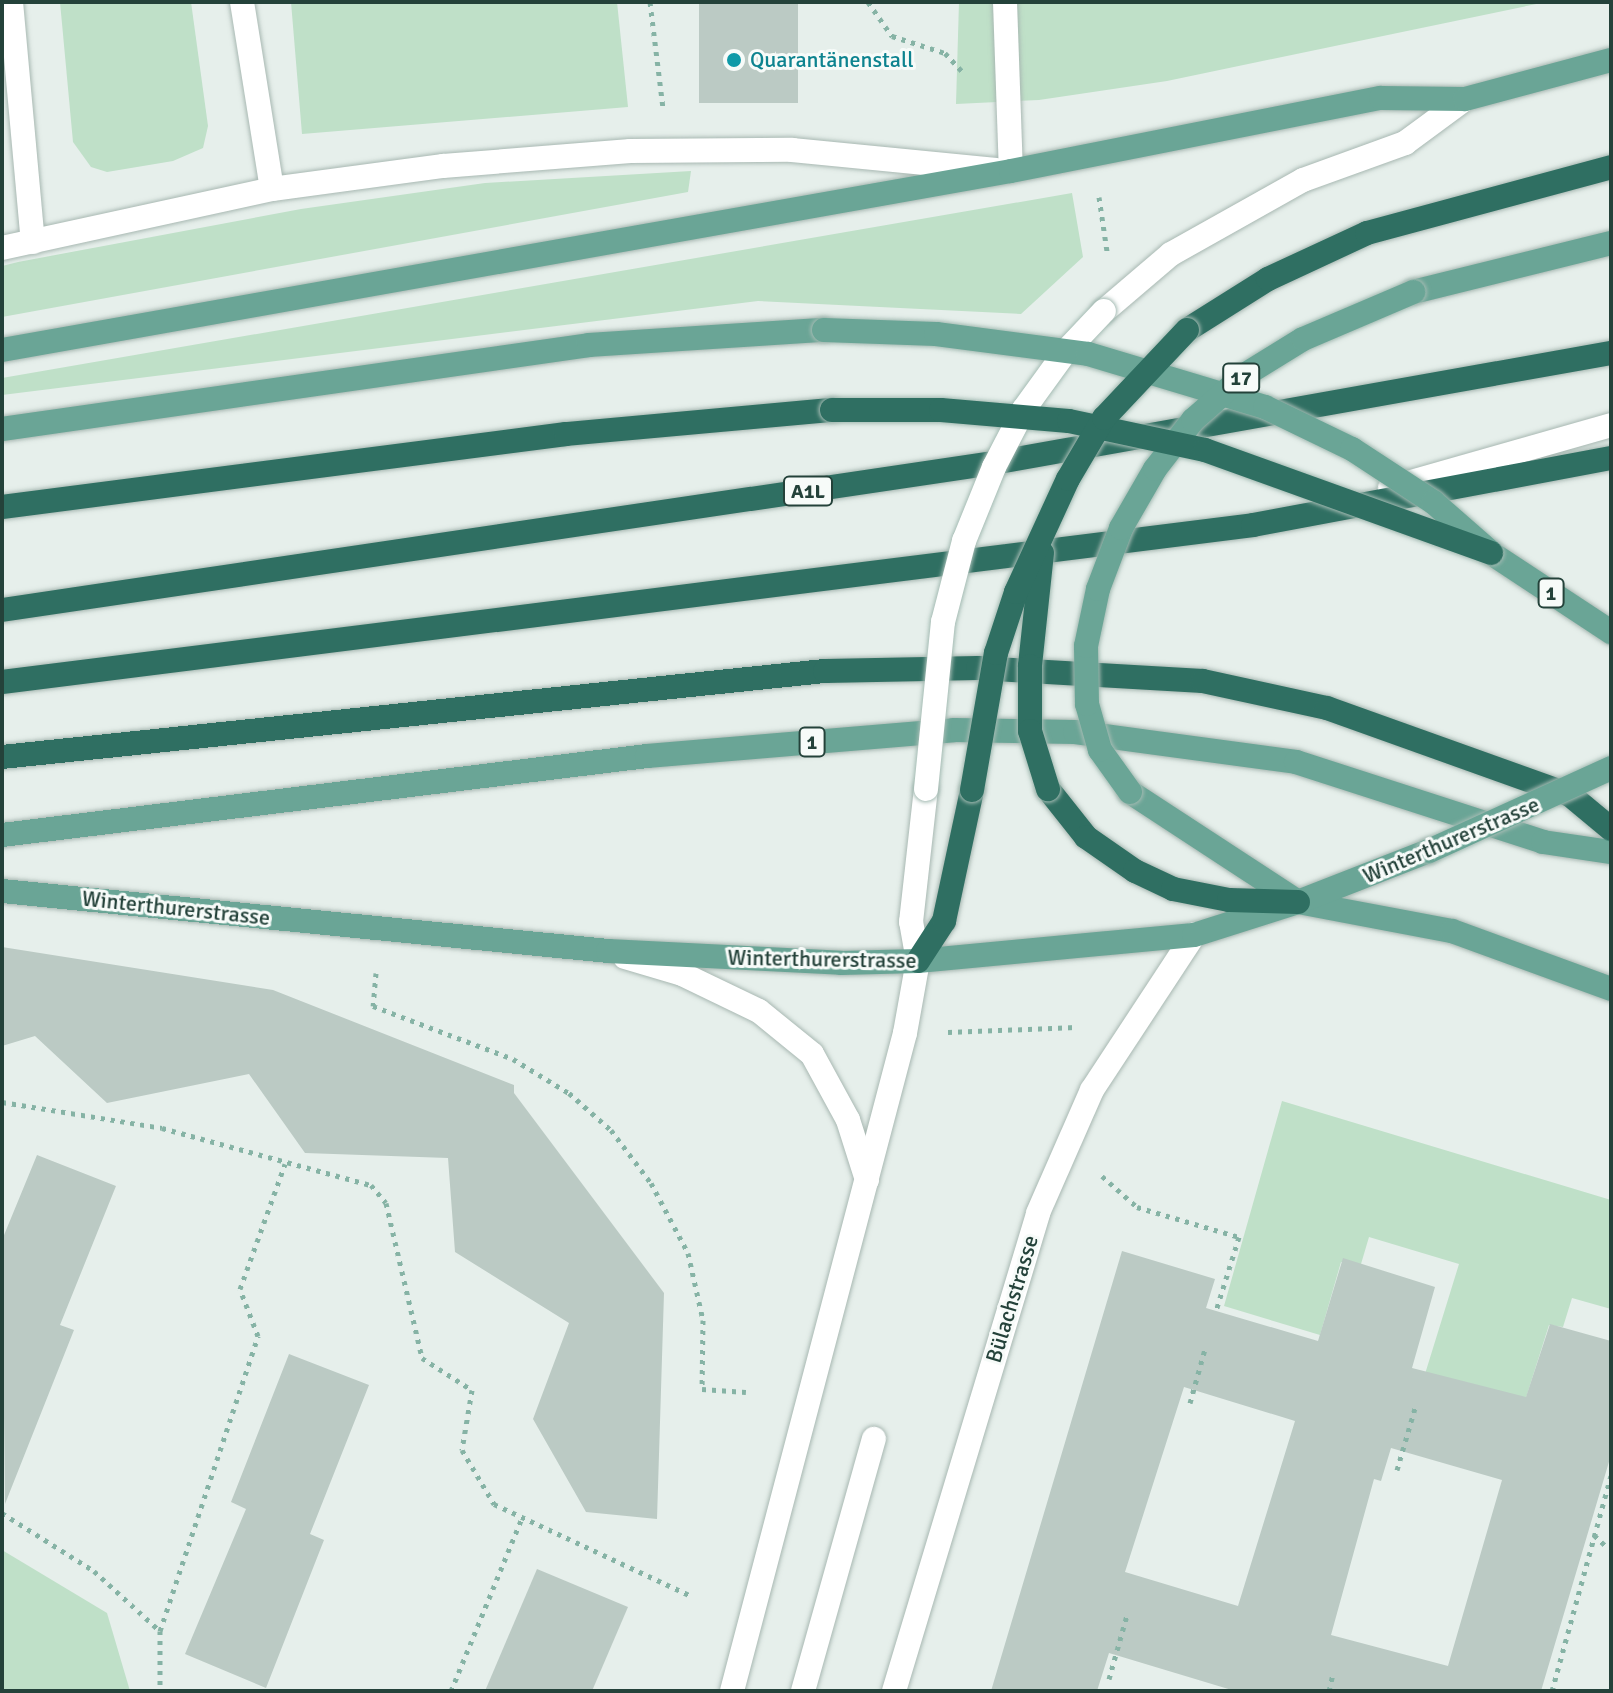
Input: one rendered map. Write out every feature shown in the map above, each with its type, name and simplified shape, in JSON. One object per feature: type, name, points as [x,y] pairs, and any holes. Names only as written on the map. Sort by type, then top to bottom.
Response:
[{"type":"highway","points":[[918,961],[944,921],[972,790],[996,653],[1016,592],[1068,479],[1104,418],[1187,330],[1268,279],[1367,233],[1611,167]]},
{"type":"highway","name":"A1L","points":[[2,610],[999,462],[1611,353]]},
{"type":"highway","points":[[2,507],[566,434],[832,410],[941,410],[1069,421],[1205,450],[1491,553]]},
{"type":"highway","points":[[2,682],[1253,525],[1611,458]]},
{"type":"highway","points":[[1044,534],[1031,652],[1030,718],[1048,789],[1086,837],[1135,871],[1173,889],[1229,900],[1298,902]]},
{"type":"highway","points":[[2,757],[810,672],[978,668],[1203,681],[1327,708],[1570,795],[1611,829]]},
{"type":"main road","points":[[2,350],[1011,171],[1381,98],[1465,99],[1611,60]]},
{"type":"main road","name":"17","points":[[1611,243],[1413,292],[1303,339],[1243,376],[1193,420],[1155,469],[1121,528],[1098,589],[1086,646],[1087,704],[1100,750],[1130,792],[1298,902],[1452,931],[1611,989]]},
{"type":"main road","name":"1","points":[[2,429],[589,345],[824,330],[936,334],[1088,354],[1265,407],[1352,449],[1422,494],[1491,553],[1611,632]]},
{"type":"main road","name":"1","points":[[2,835],[647,756],[954,730],[1075,732],[1296,762],[1543,842],[1611,852]]},
{"type":"main road","name":"Winterthurerstrasse","points":[[2,891],[608,951],[841,963],[918,961],[1194,935],[1298,902],[1429,851],[1611,768]]},
{"type":"street","points":[[11,2],[33,242]]},
{"type":"street","points":[[242,2],[272,189]]},
{"type":"street","points":[[2,248],[272,189],[443,166],[630,151],[792,150],[1011,171],[1005,2]]},
{"type":"street","points":[[732,1691],[868,1182],[918,961],[911,922],[943,622],[964,541],[994,467],[1024,409],[1066,351],[1104,311],[1171,254],[1303,180],[1405,143],[1465,99]]},
{"type":"street","points":[[1253,525],[1611,425]]},
{"type":"street","name":"Bülachstrasse","points":[[894,1691],[1038,1213],[1092,1090],[1194,935]]},
{"type":"street","points":[[608,951],[682,974],[759,1011],[812,1054],[848,1120],[868,1182]]},
{"type":"street","points":[[803,1691],[874,1439]]},
{"type":"path","points":[[650,2],[665,119]]},
{"type":"path","points":[[868,2],[892,36],[945,53],[1007,118]]},
{"type":"path","points":[[1097,184],[1108,258]]},
{"type":"path","points":[[376,973],[373,1006],[513,1059],[569,1093],[611,1130],[651,1183],[688,1253],[703,1320],[702,1389],[746,1392]]},
{"type":"path","points":[[943,1032],[1076,1027]]},
{"type":"path","points":[[2,1102],[162,1128],[371,1185],[386,1203],[422,1358],[472,1390],[462,1450],[494,1504],[689,1595]]},
{"type":"path","points":[[160,1691],[160,1631],[258,1336],[240,1289],[285,1164]]},
{"type":"path","points":[[1099,1173],[1137,1207],[1239,1237],[1216,1311]]},
{"type":"path","points":[[1190,1403],[1205,1349]]},
{"type":"path","points":[[1397,1470],[1415,1408]]},
{"type":"path","points":[[1552,1691],[1611,1476]]},
{"type":"path","points":[[2,1513],[94,1571],[160,1631]]},
{"type":"path","points":[[451,1691],[522,1518]]},
{"type":"path","points":[[1594,1535],[1607,1547]]},
{"type":"path","points":[[1109,1679],[1127,1615]]},
{"type":"path","points":[[1329,1691],[1333,1674]]},
{"type":"green space","points":[[60,2],[191,2],[208,126],[203,148],[173,161],[107,172],[91,167],[73,142]]},
{"type":"green space","points":[[291,2],[617,2],[628,107],[302,134]]},
{"type":"green space","points":[[959,2],[1546,2],[1167,81],[1039,100],[956,104]]},
{"type":"green space","points":[[691,171],[688,192],[2,317],[2,266],[18,262],[301,209],[485,183]]},
{"type":"green space","points":[[1072,193],[1083,257],[1021,314],[758,301],[2,395],[2,378]]},
{"type":"green space","points":[[1282,1101],[1611,1200],[1611,1309],[1572,1298],[1563,1327],[1549,1325],[1524,1404],[1425,1374],[1459,1264],[1369,1237],[1361,1264],[1341,1262],[1320,1335],[1224,1306]]},
{"type":"green space","points":[[2,1550],[107,1613],[130,1691],[2,1691]]},
{"type":"building","name":"Quarantänenstall","points":[[699,2],[798,2],[798,103],[699,103]]},
{"type":"building","points":[[2,947],[273,990],[514,1085],[514,1093],[664,1293],[657,1519],[586,1512],[533,1419],[569,1323],[455,1252],[448,1158],[305,1153],[249,1074],[107,1103],[35,1036],[2,1046]]},
{"type":"building","points":[[37,1155],[116,1186],[60,1325],[74,1330],[5,1504],[2,1240]]},
{"type":"building","points":[[1122,1251],[1215,1279],[1206,1308],[1318,1341],[1343,1258],[1435,1287],[1412,1368],[1526,1397],[1550,1324],[1611,1341],[1611,1455],[1541,1691],[1235,1691],[1109,1653],[1097,1691],[991,1691]],"holes":[[[1184,1387],[1295,1421],[1238,1606],[1125,1572]],[[1391,1448],[1502,1480],[1448,1666],[1331,1635],[1374,1479],[1381,1481]]]},
{"type":"building","points":[[289,1354],[369,1385],[310,1534],[324,1540],[266,1688],[185,1654],[246,1509],[231,1502]]},
{"type":"building","points":[[537,1569],[628,1607],[592,1691],[485,1691]]},
{"type":"place","name":"Quarantänenstall","points":[[734,60]]}]
